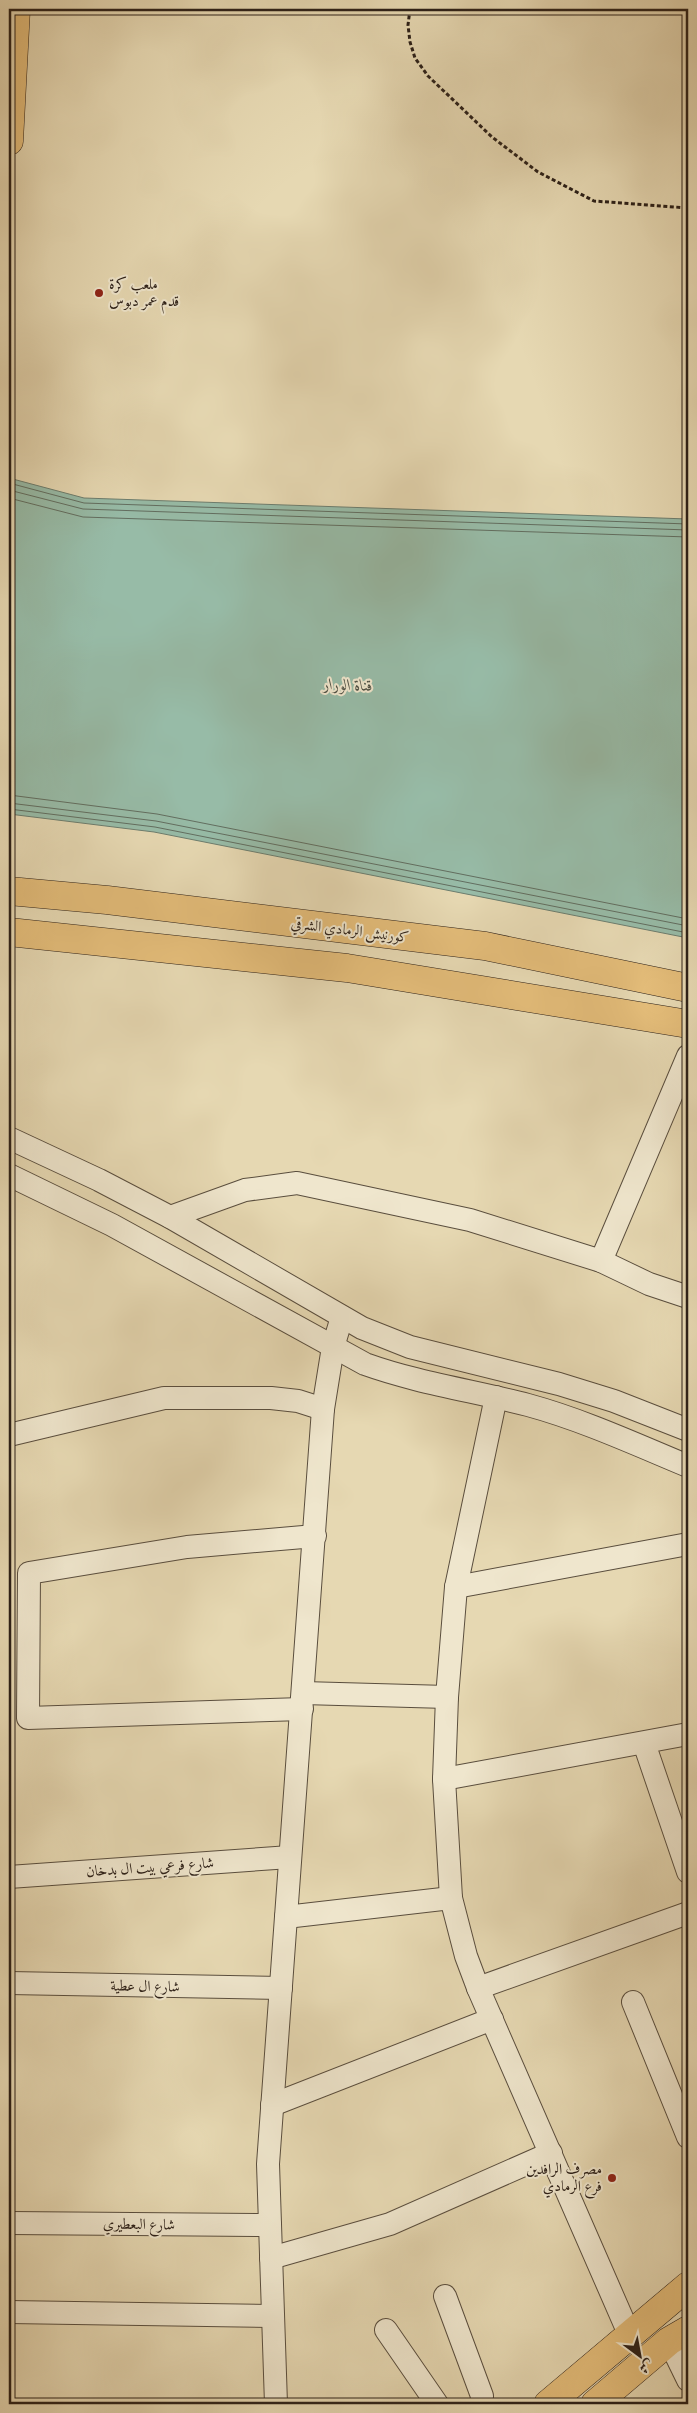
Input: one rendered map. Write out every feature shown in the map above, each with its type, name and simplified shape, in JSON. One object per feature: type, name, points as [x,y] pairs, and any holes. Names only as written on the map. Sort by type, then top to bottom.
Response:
[{"type":"main road","points":[[9,141],[16,9]]},
{"type":"main road","name":"كورنيش الرمادي الشرقي","points":[[9,891],[107,900],[485,946],[688,988]]},
{"type":"main road","points":[[9,932],[347,968],[688,1024]]},
{"type":"main road","points":[[548,2404],[688,2286]]},
{"type":"main road","points":[[595,2404],[679,2336]]},
{"type":"street","points":[[601,1261],[688,1056]]},
{"type":"street","points":[[9,1138],[99,1180],[170,1218],[342,1317],[410,1347],[559,1384],[614,1401],[688,1430]]},
{"type":"street","points":[[9,1175],[112,1225],[333,1347],[382,1370],[496,1397],[564,1416],[688,1466]]},
{"type":"street","points":[[170,1218],[245,1190],[297,1183],[470,1220],[601,1261],[649,1284],[688,1297]]},
{"type":"street","points":[[276,2404],[268,2164],[323,1409],[333,1347],[342,1317]]},
{"type":"street","points":[[496,1397],[456,1587],[447,1698],[444,1779],[451,1898],[466,1956],[478,1988],[630,2336]]},
{"type":"street","points":[[9,1435],[164,1398],[271,1398],[298,1401],[323,1409]]},
{"type":"street","points":[[315,1536],[187,1547],[28,1573],[28,1718],[302,1701],[447,1698]]},
{"type":"street","points":[[456,1587],[688,1544]]},
{"type":"street","points":[[444,1779],[688,1734]]},
{"type":"street","points":[[644,1743],[688,1872]]},
{"type":"street","name":"شارع فرعي بيت ال بدخان","points":[[9,1877],[290,1856]]},
{"type":"street","points":[[286,1917],[451,1898]]},
{"type":"street","points":[[478,1988],[688,1913]]},
{"type":"street","name":"شارع ال عطية","points":[[9,1983],[281,1988]]},
{"type":"street","points":[[633,2002],[688,2138]]},
{"type":"street","points":[[272,2105],[492,2019]]},
{"type":"street","points":[[270,2258],[390,2224],[551,2153]]},
{"type":"street","name":"شارع البعطيري","points":[[9,2223],[270,2225]]},
{"type":"street","points":[[445,2296],[482,2396],[481,2404]]},
{"type":"street","points":[[9,2312],[272,2316]]},
{"type":"street","points":[[386,2330],[437,2404]]},
{"type":"street","points":[[679,2336],[688,2380]]},
{"type":"path","points":[[410,9],[408,25],[410,42],[415,58],[428,76],[492,137],[538,172],[594,201],[688,208]]},
{"type":"water","name":"قناة الورار","points":[[9,478],[84,498],[688,519],[688,938],[154,832],[9,814]]},
{"type":"place","name":"ملعب كرة قدم عمر دبوس","points":[[99,293]]},
{"type":"place","name":"مصرف الرافدين فرع الرمادي","points":[[612,2178]]}]
